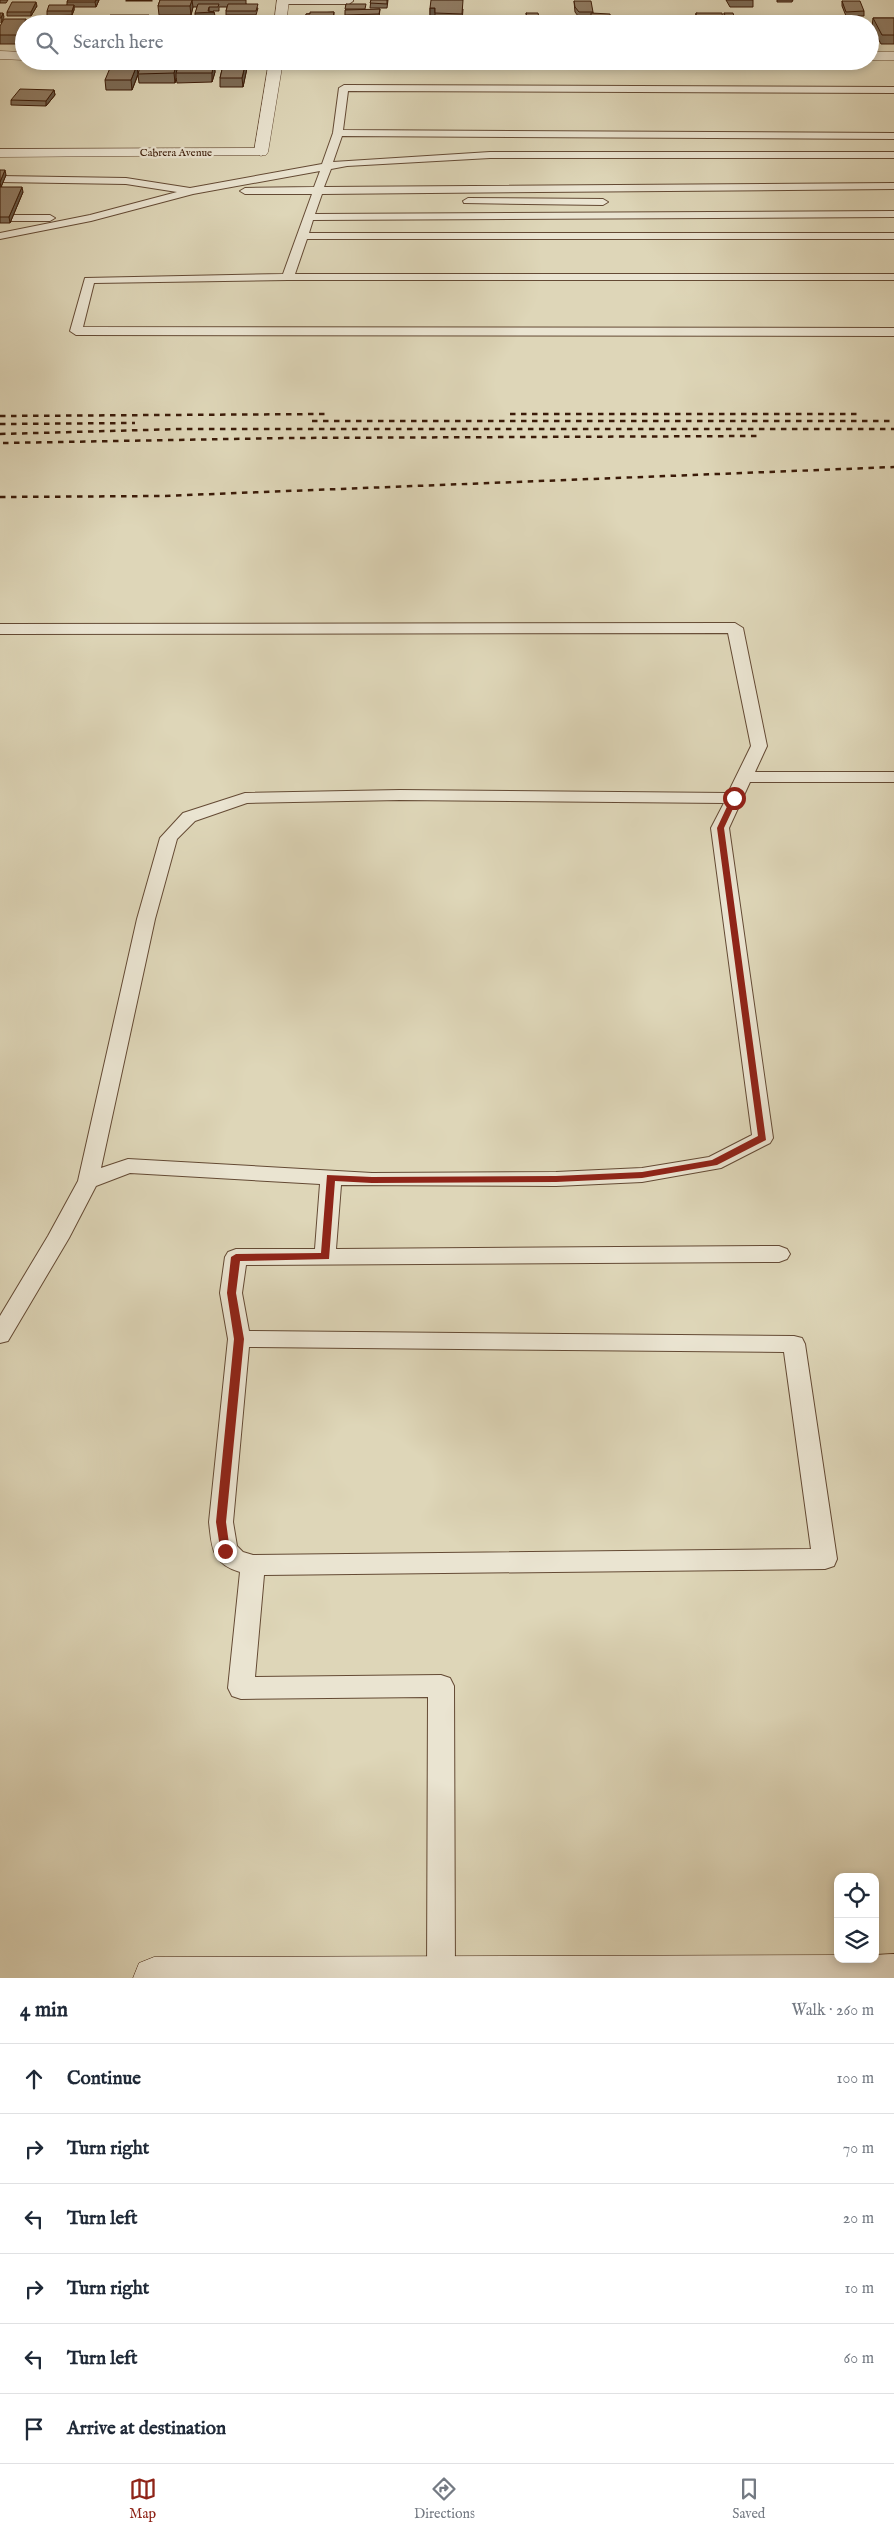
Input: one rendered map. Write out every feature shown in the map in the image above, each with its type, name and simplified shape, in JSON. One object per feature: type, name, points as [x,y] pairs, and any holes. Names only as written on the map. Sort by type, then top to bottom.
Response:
[{"type":"street","points":[[281,15],[283,1]]},
{"type":"street","points":[[0,56],[15,56]]},
{"type":"street","points":[[879,56],[894,56]]},
{"type":"street","name":"Cabrera Avenue","points":[[0,153],[261,152],[275,70]]},
{"type":"street","points":[[154,1978],[894,1975]]},
{"type":"lane","points":[[283,1],[349,1]]},
{"type":"lane","points":[[288,277],[338,133],[344,88],[894,90]]},
{"type":"lane","points":[[338,133],[894,136]]},
{"type":"lane","points":[[0,236],[91,218],[192,191],[347,163],[490,155],[894,155]]},
{"type":"lane","points":[[0,179],[126,181],[192,191],[615,202]]},
{"type":"lane","points":[[317,195],[531,187],[894,186]]},
{"type":"lane","points":[[309,217],[894,214]]},
{"type":"lane","points":[[0,218],[91,218]]},
{"type":"lane","points":[[302,236],[894,236]]},
{"type":"lane","points":[[894,277],[288,277],[89,280],[76,331],[894,332]]},
{"type":"lane","points":[[0,629],[735,628],[759,746],[720,828],[763,1138],[714,1163],[642,1175],[536,1179],[372,1180],[128,1166],[88,1181]]},
{"type":"lane","points":[[744,777],[894,777]]},
{"type":"lane","points":[[0,1335],[58,1238],[88,1181],[146,919],[169,838],[190,817],[245,798],[400,795],[734,798]]},
{"type":"lane","points":[[325,1257],[330,1178]]},
{"type":"lane","points":[[239,1339],[794,1344],[825,1559],[253,1565],[236,1560],[225,1551],[221,1522],[239,1339],[232,1293],[236,1257],[779,1254]]},
{"type":"lane","points":[[253,1565],[241,1688],[441,1686],[441,1976]]},
{"type":"building","points":[[68,0],[96,0],[95,2],[67,2]]},
{"type":"building","points":[[160,0],[192,0],[190,6],[158,6]]},
{"type":"building","points":[[371,0],[387,0],[387,4],[370,3]]},
{"type":"building","points":[[431,0],[463,0],[462,14],[435,13],[435,8],[430,8]]},
{"type":"building","points":[[574,1],[591,1],[593,12],[579,12],[575,7]]},
{"type":"building","points":[[842,1],[860,1],[864,11],[846,12]]},
{"type":"building","points":[[12,2],[36,2],[31,12],[7,12]]},
{"type":"building","points":[[198,4],[219,4],[218,7],[209,7],[208,11],[214,12],[195,13]]},
{"type":"building","points":[[228,4],[258,4],[256,11],[226,11]]},
{"type":"building","points":[[346,4],[366,4],[365,9],[345,9]]},
{"type":"building","points":[[49,5],[74,5],[72,11],[47,11]]},
{"type":"building","points":[[380,9],[379,14],[345,15],[345,10]]},
{"type":"building","points":[[310,12],[334,12],[333,15],[306,15],[310,14]]},
{"type":"building","points":[[526,13],[538,13],[538,15],[526,15]]},
{"type":"building","points":[[591,13],[610,15],[591,15]]},
{"type":"building","points":[[696,13],[722,13],[722,15],[696,15]]},
{"type":"building","points":[[724,13],[733,13],[734,15],[725,15]]},
{"type":"building","points":[[879,18],[894,18],[894,35],[882,35],[879,29]]},
{"type":"building","points":[[4,19],[15,19],[15,35],[0,35],[0,26]]},
{"type":"building","points":[[109,70],[135,70],[131,80],[105,80]]},
{"type":"building","points":[[139,70],[175,70],[174,73],[138,74]]},
{"type":"building","points":[[177,70],[213,70],[212,73],[176,73]]},
{"type":"building","points":[[222,70],[244,70],[242,78],[220,78]]},
{"type":"building","points":[[20,89],[54,90],[46,101],[11,100]]},
{"type":"building","points":[[0,170],[5,170],[0,182]]},
{"type":"building","points":[[0,187],[22,187],[9,217],[0,217]]},
{"type":"railway","points":[[0,416],[325,414]]},
{"type":"railway","points":[[510,414],[857,414]]},
{"type":"railway","points":[[312,421],[894,421]]},
{"type":"railway","points":[[0,424],[135,423]]},
{"type":"railway","points":[[0,434],[180,429],[894,429]]},
{"type":"railway","points":[[3,443],[286,438],[758,436]]},
{"type":"railway","points":[[0,497],[162,496],[894,467]]},
{"type":"route","points":[[225,1551],[221,1522],[239,1339],[232,1293],[236,1257],[325,1257],[330,1178],[372,1180],[556,1179],[642,1175],[714,1163],[763,1138],[720,828],[734,798]]}]
